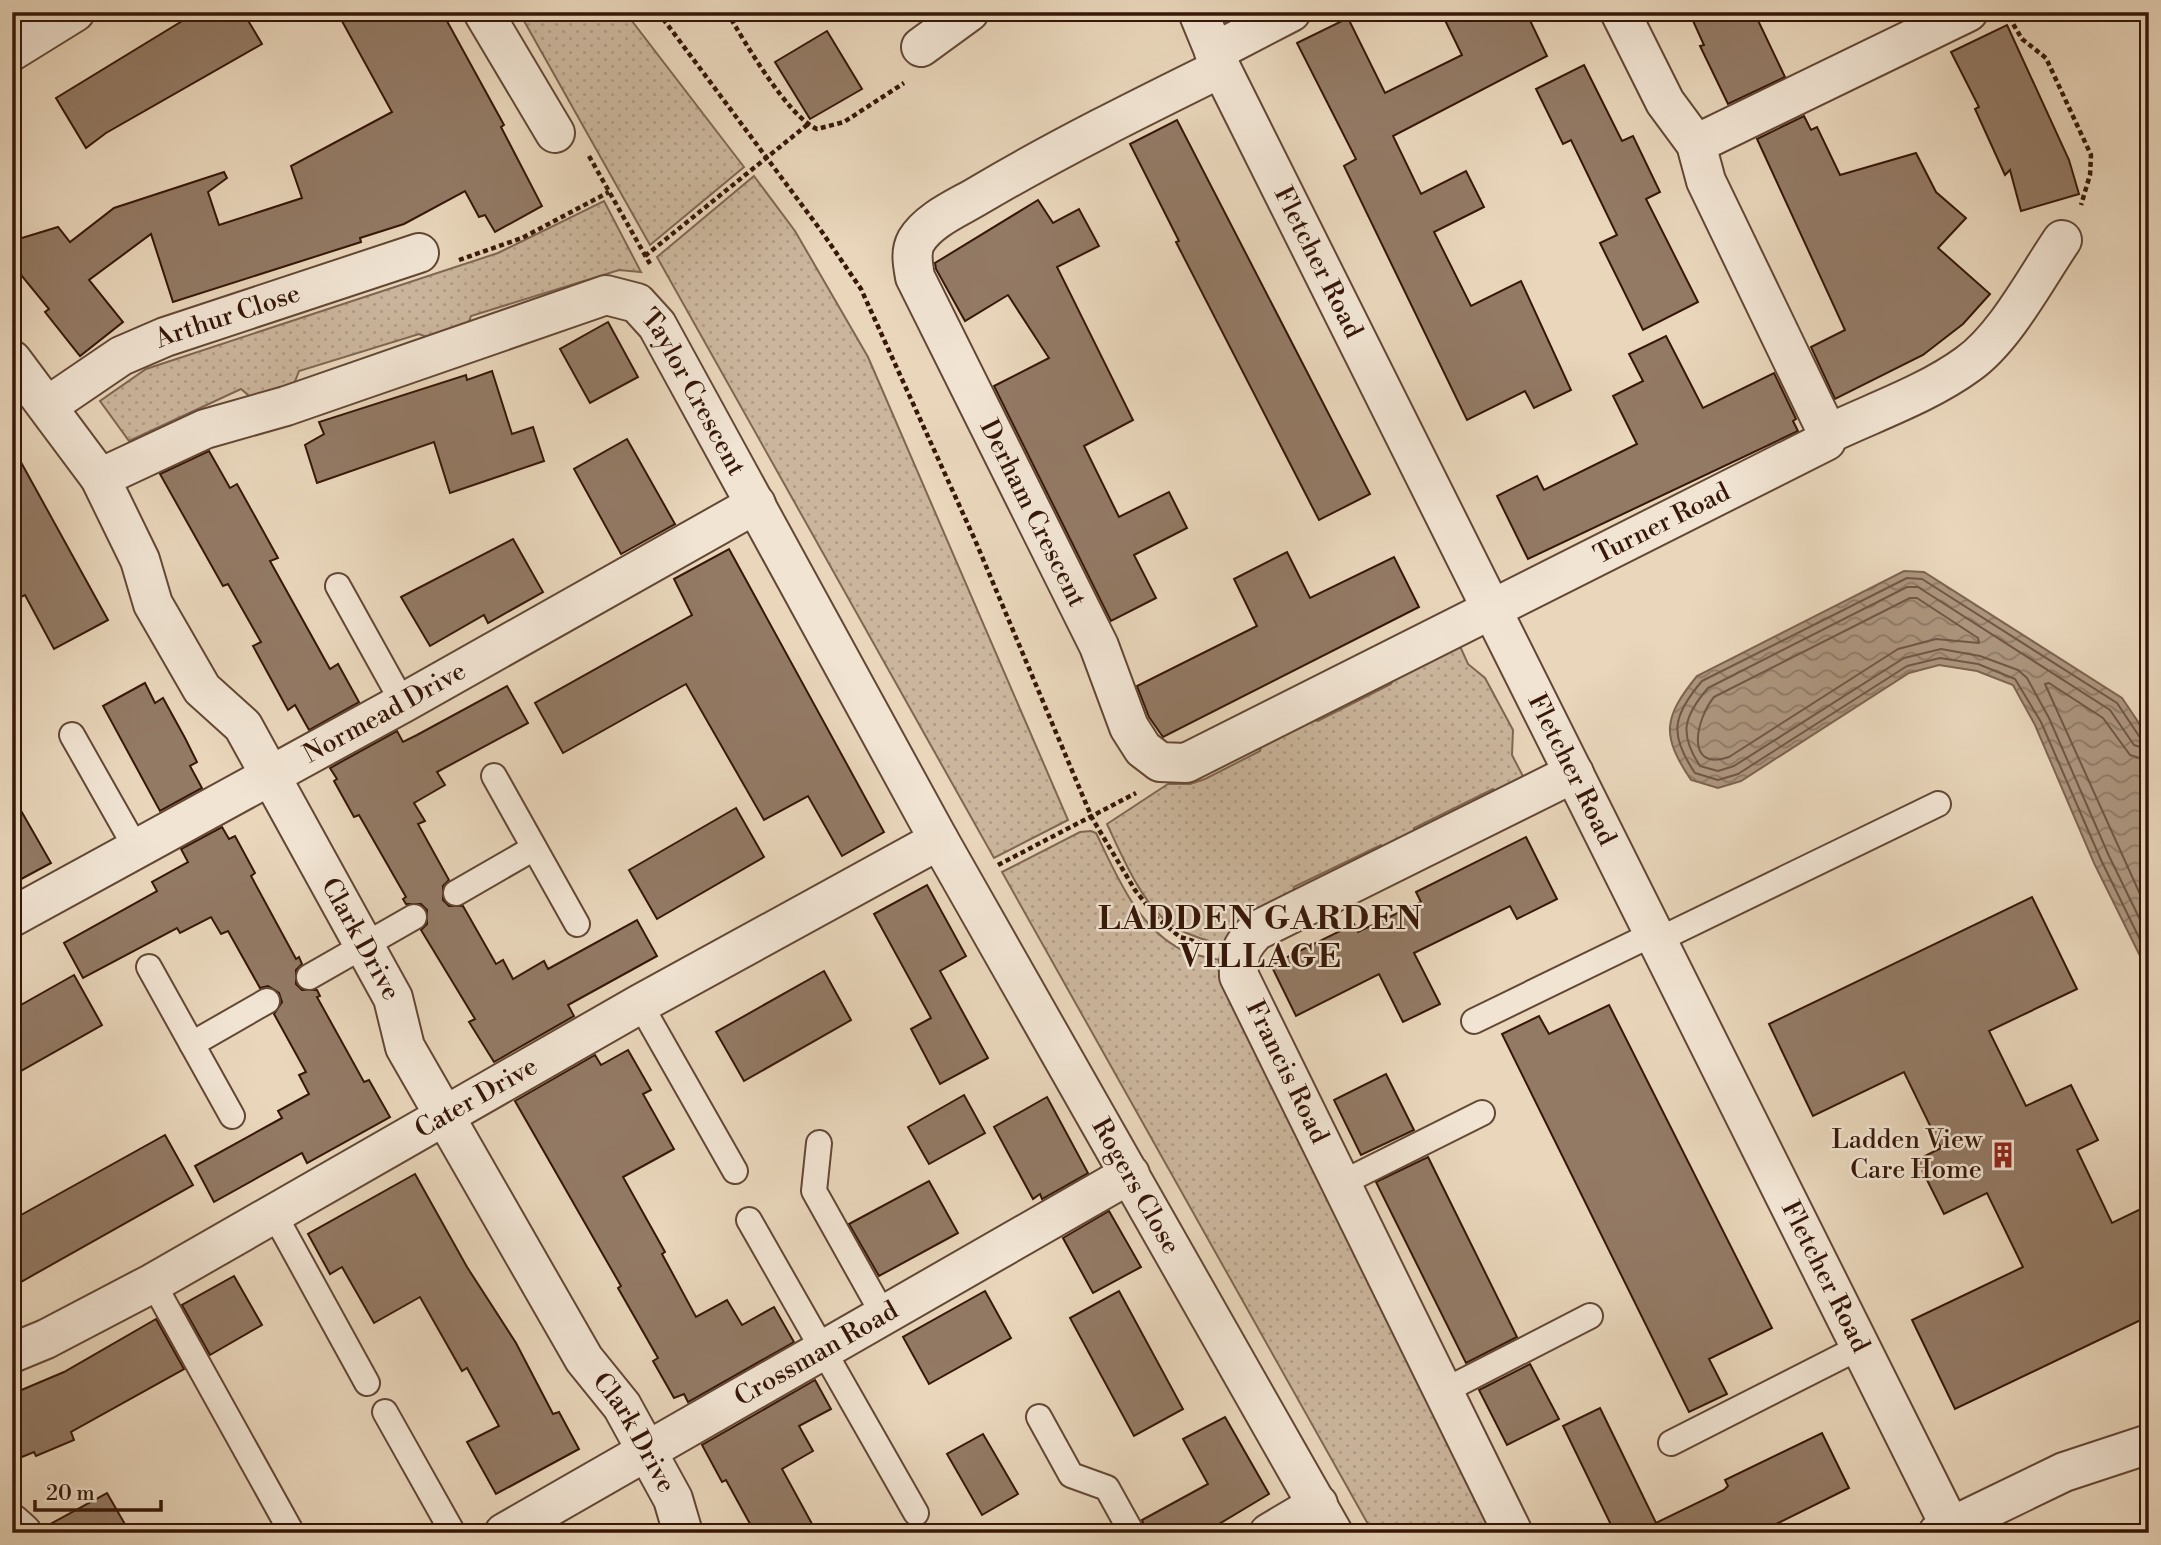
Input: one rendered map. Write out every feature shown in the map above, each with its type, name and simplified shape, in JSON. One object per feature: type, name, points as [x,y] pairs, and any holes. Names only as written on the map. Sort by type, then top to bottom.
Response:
[{"type":"street","points":[[12,51],[75,12]]},
{"type":"street","points":[[483,12],[555,133]]},
{"type":"street","points":[[921,47],[969,12]]},
{"type":"street","name":"Fletcher Road","points":[[1198,12],[1217,60],[1862,1346],[1944,1530]]},
{"type":"street","points":[[1217,60],[1291,12]]},
{"type":"street","points":[[1620,12],[1665,102],[1696,144],[1706,181],[1828,434]]},
{"type":"street","points":[[1696,144],[1915,24],[1968,12]]},
{"type":"street","name":"Derham Crescent","points":[[1160,762],[1143,749],[1129,727],[1099,646],[915,277],[912,257],[916,242],[929,227],[954,210],[1217,60]]},
{"type":"street","name":"Turner Road","points":[[1493,610],[1826,441],[1828,434],[1945,378],[1970,363],[1999,332],[2062,240]]},
{"type":"street","name":"Arthur Close","points":[[48,405],[121,356],[165,337],[419,253]]},
{"type":"street","name":"Taylor Crescent","points":[[100,478],[205,429],[286,406],[606,295],[637,303],[657,326],[939,840]]},
{"type":"street","name":"Clark Drive","points":[[12,360],[100,478],[140,560],[153,604],[202,689],[243,726],[393,998],[405,1047],[584,1359],[622,1406],[673,1499],[683,1533]]},
{"type":"street","name":"Normead Drive","points":[[12,917],[270,777],[756,505]]},
{"type":"street","points":[[1160,762],[1186,762],[1493,610]]},
{"type":"street","points":[[1240,951],[1256,931],[1574,773]]},
{"type":"street","name":"Cater Drive","points":[[12,1353],[46,1339],[153,1283],[640,1004],[939,840]]},
{"type":"street","name":"Rogers Close","points":[[939,840],[1326,1519]]},
{"type":"street","name":"Francis Road","points":[[1240,951],[1239,976],[1513,1533]]},
{"type":"street","name":"Crossman Road","points":[[504,1533],[1130,1174]]},
{"type":"street","points":[[1944,1530],[2064,1472],[2149,1444]]},
{"type":"street","points":[[1269,1533],[1326,1519]]},
{"type":"street","points":[[12,1524],[22,1533]]},
{"type":"lane","points":[[338,586],[403,703]]},
{"type":"lane","points":[[72,735],[136,848]]},
{"type":"lane","points":[[494,776],[577,923]]},
{"type":"lane","points":[[1474,1021],[1938,804]]},
{"type":"lane","points":[[456,893],[534,848]]},
{"type":"lane","points":[[309,977],[414,917]]},
{"type":"lane","points":[[149,967],[232,1116]]},
{"type":"lane","points":[[192,1044],[267,1001]]},
{"type":"lane","points":[[640,1004],[734,1171]]},
{"type":"lane","points":[[1342,1183],[1482,1113]]},
{"type":"lane","points":[[819,1143],[814,1191],[884,1316]]},
{"type":"lane","points":[[274,1214],[367,1383]]},
{"type":"lane","points":[[749,1220],[916,1513]]},
{"type":"lane","points":[[153,1283],[292,1533]]},
{"type":"lane","points":[[1444,1391],[1590,1316]]},
{"type":"lane","points":[[1671,1443],[1862,1346]]},
{"type":"lane","points":[[385,1412],[453,1533]]},
{"type":"lane","points":[[1039,1417],[1071,1475],[1107,1488],[1132,1533]]},
{"type":"path","points":[[658,12],[860,289],[975,540],[1092,818],[1135,890],[1157,918],[1180,937],[1240,951]]},
{"type":"path","points":[[727,12],[775,86],[807,125],[817,129],[844,122],[923,70],[921,47]]},
{"type":"path","points":[[2007,12],[2022,39],[2046,58],[2091,155],[2085,198],[2062,240]]},
{"type":"path","points":[[645,256],[807,125]]},
{"type":"path","points":[[2143,424],[2149,404]]},
{"type":"path","points":[[991,869],[1143,789],[1160,762]]},
{"type":"shaded area","points":[[519,12],[625,12],[744,167],[650,245]]},
{"type":"shaded area","points":[[754,176],[795,231],[868,357],[1068,820],[994,858],[657,257]]},
{"type":"shaded area","points":[[604,201],[641,272],[619,270],[471,316],[466,330],[437,341],[419,334],[299,371],[294,384],[254,400],[241,389],[129,441],[100,401],[146,369],[498,253]]},
{"type":"shaded area","points":[[1459,644],[1468,664],[1485,678],[1513,730],[1512,755],[1529,788],[1503,800],[1493,789],[1414,828],[1414,835],[1386,849],[1381,845],[1294,887],[1293,895],[1228,946],[1176,928],[1154,909],[1135,881],[1107,824],[1168,784],[1190,784],[1205,779],[1260,751],[1264,735],[1300,716],[1318,721],[1391,684],[1396,673]]},
{"type":"shaded area","points":[[1080,832],[1096,833],[1130,899],[1153,928],[1182,950],[1225,961],[1502,1533],[1373,1533],[1002,872]]},
{"type":"water","points":[[1904,571],[1924,572],[2122,698],[2149,738],[2149,974],[2094,863],[2035,725],[2013,685],[1977,671],[1939,665],[1909,673],[1741,781],[1718,788],[1691,780],[1681,764],[1671,738],[1672,715],[1697,676]]},
{"type":"building","points":[[197,12],[243,12],[262,44],[106,133],[86,148],[56,98]]},
{"type":"building","points":[[337,12],[442,12],[504,125],[501,127],[542,206],[495,232],[485,215],[479,217],[465,191],[404,224],[360,238],[361,242],[173,302],[151,234],[89,280],[123,322],[80,356],[45,312],[49,309],[12,264],[12,241],[58,227],[70,242],[114,208],[224,172],[227,178],[208,192],[219,225],[302,198],[291,166],[392,112]]},
{"type":"building","points":[[1441,12],[1526,12],[1547,56],[1393,136],[1421,194],[1466,171],[1484,207],[1434,232],[1471,306],[1521,281],[1571,390],[1534,408],[1525,391],[1467,420],[1344,166],[1356,159],[1297,43],[1348,18],[1385,93],[1462,55]]},
{"type":"building","points":[[1689,12],[1754,12],[1785,77],[1728,104],[1700,46],[1704,45]]},
{"type":"building","points":[[2007,25],[2069,160],[2079,194],[2021,211],[2010,170],[2005,175],[1975,109],[1979,107],[1951,52]]},
{"type":"building","points":[[827,31],[862,89],[810,119],[775,62]]},
{"type":"building","points":[[1584,65],[1622,141],[1633,136],[1660,192],[1646,199],[1698,302],[1643,330],[1600,243],[1617,235],[1571,140],[1563,144],[1536,89]]},
{"type":"building","points":[[1804,116],[1811,130],[1817,127],[1840,175],[1916,153],[1936,192],[1966,218],[1938,248],[1990,294],[1963,324],[1923,355],[1835,399],[1811,347],[1845,330],[1757,139]]},
{"type":"building","points":[[1177,120],[1370,494],[1319,520],[1176,242],[1179,241],[1130,144]]},
{"type":"building","points":[[1038,200],[1053,223],[1079,209],[1099,246],[1057,267],[1133,420],[1084,446],[1119,517],[1169,492],[1187,528],[1134,555],[1156,598],[1111,621],[994,386],[1049,358],[1008,295],[965,321],[936,269],[935,263]]},
{"type":"building","points":[[608,322],[638,377],[590,403],[560,349]]},
{"type":"building","points":[[1666,336],[1703,408],[1774,373],[1796,419],[1793,421],[1798,431],[1528,559],[1497,496],[1537,476],[1544,490],[1637,444],[1613,396],[1643,381],[1629,354]]},
{"type":"building","points":[[492,371],[512,434],[533,427],[544,461],[450,493],[434,442],[317,483],[305,445],[324,434],[319,422],[466,375],[467,380]]},
{"type":"building","points":[[627,439],[675,524],[621,554],[574,469]]},
{"type":"building","points":[[12,446],[108,620],[54,649],[25,595],[12,601]]},
{"type":"building","points":[[209,451],[230,488],[237,484],[278,558],[270,561],[330,669],[338,664],[359,702],[309,730],[295,705],[288,710],[253,646],[261,642],[228,584],[223,586],[160,474]]},
{"type":"building","points":[[513,539],[543,592],[488,623],[484,615],[430,646],[401,597]]},
{"type":"building","points":[[729,549],[884,832],[842,856],[808,796],[764,820],[686,684],[563,753],[535,703],[692,615],[674,579]]},
{"type":"building","points":[[1287,552],[1310,598],[1394,557],[1419,607],[1163,737],[1149,717],[1137,686],[1257,626],[1234,579]]},
{"type":"building","points":[[145,683],[155,703],[163,698],[185,738],[197,762],[190,766],[202,788],[160,811],[103,706]]},
{"type":"building","points":[[507,686],[528,723],[437,772],[445,785],[414,803],[425,821],[418,824],[449,880],[443,886],[443,900],[449,906],[463,906],[496,964],[503,960],[513,979],[544,961],[548,969],[637,920],[657,956],[568,1005],[574,1016],[494,1062],[469,1022],[475,1019],[421,930],[427,924],[427,910],[421,904],[406,904],[403,899],[406,897],[359,815],[354,817],[334,781],[337,779],[330,768],[397,731],[403,742]]},
{"type":"building","points":[[12,795],[51,863],[12,884]]},
{"type":"building","points":[[736,808],[764,857],[657,919],[629,870]]},
{"type":"building","points":[[222,827],[229,839],[235,836],[255,873],[251,876],[296,959],[299,957],[302,964],[296,970],[296,984],[302,990],[317,990],[320,996],[317,997],[364,1082],[369,1080],[390,1117],[307,1163],[302,1153],[214,1202],[195,1166],[282,1118],[278,1111],[309,1094],[299,1075],[306,1072],[274,1014],[282,1002],[279,993],[268,986],[260,988],[228,931],[221,934],[211,917],[180,933],[177,928],[83,978],[64,943],[157,891],[152,882],[188,862],[181,849]]},
{"type":"building","points":[[1526,837],[1557,899],[1517,919],[1510,906],[1414,953],[1440,1004],[1403,1022],[1379,974],[1296,1016],[1271,965],[1354,924],[1358,932],[1421,902],[1416,892]]},
{"type":"building","points":[[927,885],[966,956],[940,971],[988,1058],[940,1084],[911,1029],[931,1018],[874,914]]},
{"type":"building","name":"Ladden View Care Home","points":[[2032,897],[2077,989],[1989,1031],[2026,1106],[2071,1085],[2098,1140],[2077,1150],[2112,1223],[2149,1205],[2149,1316],[1955,1409],[1912,1320],[2023,1267],[1987,1193],[1944,1214],[1917,1160],[1941,1148],[1904,1072],[1813,1116],[1769,1024]]},
{"type":"building","points":[[824,971],[851,1020],[744,1081],[716,1032]]},
{"type":"building","points":[[74,975],[102,1025],[12,1076],[12,1010]]},
{"type":"building","points":[[1609,1005],[1772,1328],[1709,1359],[1727,1394],[1689,1412],[1502,1034],[1539,1016],[1549,1034]]},
{"type":"building","points":[[628,1050],[651,1090],[643,1094],[674,1149],[623,1177],[665,1252],[662,1254],[696,1317],[727,1300],[742,1325],[774,1307],[794,1342],[688,1402],[684,1394],[674,1398],[653,1361],[658,1358],[618,1288],[621,1286],[515,1101],[595,1055],[601,1065]]},
{"type":"building","points":[[1386,1074],[1414,1130],[1361,1155],[1334,1100]]},
{"type":"building","points":[[964,1095],[985,1133],[929,1164],[908,1127]]},
{"type":"building","points":[[1047,1097],[1088,1173],[1042,1199],[1040,1194],[1033,1199],[994,1127]]},
{"type":"building","points":[[165,1135],[193,1185],[12,1287],[12,1220]]},
{"type":"building","points":[[1428,1157],[1517,1337],[1466,1363],[1376,1182]]},
{"type":"building","points":[[415,1174],[467,1267],[516,1343],[553,1414],[559,1412],[579,1449],[496,1494],[467,1442],[499,1426],[467,1368],[462,1371],[420,1297],[374,1323],[342,1267],[330,1274],[308,1234]]},
{"type":"building","points":[[929,1181],[958,1233],[879,1276],[849,1224]]},
{"type":"building","points":[[1109,1211],[1141,1267],[1093,1293],[1063,1238]]},
{"type":"building","points":[[234,1276],[262,1325],[210,1355],[182,1305]]},
{"type":"building","points":[[985,1291],[1011,1338],[929,1384],[903,1337]]},
{"type":"building","points":[[1119,1291],[1183,1409],[1134,1436],[1070,1318]]},
{"type":"building","points":[[156,1319],[184,1369],[71,1432],[74,1440],[36,1456],[34,1452],[12,1461],[12,1394],[64,1372]]},
{"type":"building","points":[[1530,1364],[1559,1419],[1507,1445],[1479,1390]]},
{"type":"building","points":[[815,1380],[831,1409],[799,1426],[813,1451],[782,1469],[817,1533],[755,1533],[726,1480],[722,1482],[702,1445]]},
{"type":"building","points":[[1600,1408],[1656,1523],[1724,1490],[1728,1486],[1725,1480],[1822,1433],[1849,1488],[1758,1533],[1615,1533],[1563,1426]]},
{"type":"building","points":[[1225,1417],[1269,1494],[1204,1533],[1147,1533],[1142,1520],[1208,1484],[1183,1439]]},
{"type":"building","points":[[983,1434],[1018,1494],[982,1515],[947,1454]]},
{"type":"building","points":[[107,1493],[130,1533],[43,1533],[43,1528]]},
{"type":"place","name":"Ladden View Care Home","points":[[2003,1155]]},
{"type":"district","name":"LADDEN GARDEN VILLAGE","points":[[1261,938]]}]
